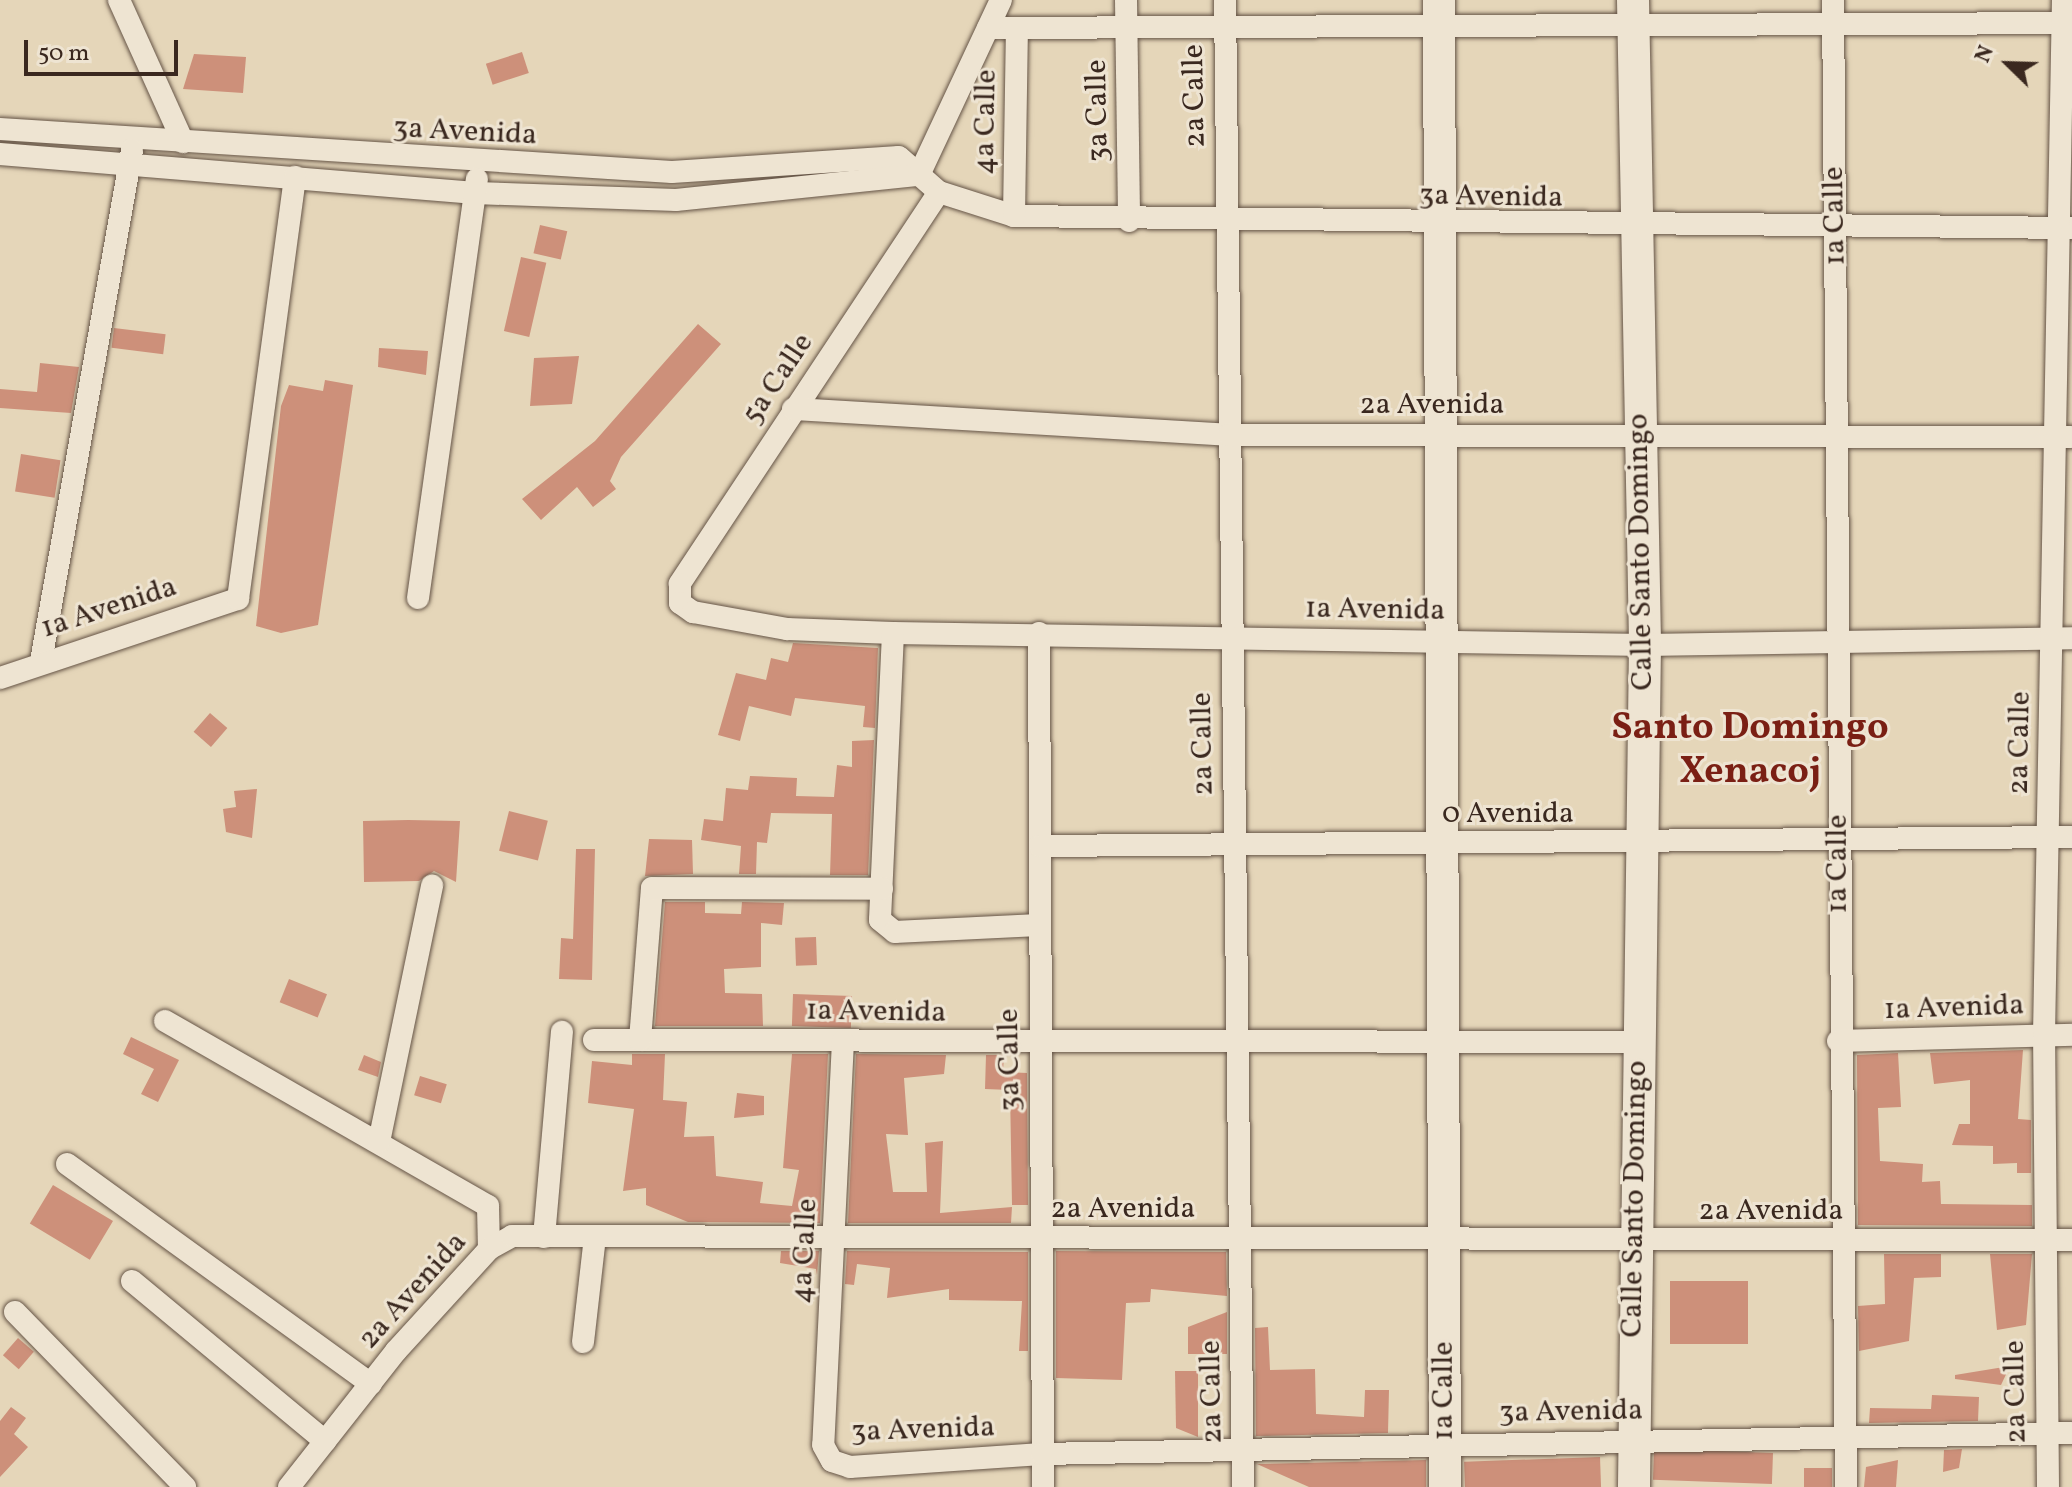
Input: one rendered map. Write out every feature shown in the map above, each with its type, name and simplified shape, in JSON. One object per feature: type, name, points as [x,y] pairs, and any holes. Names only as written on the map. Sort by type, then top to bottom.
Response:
[{"type":"main road","name":"Calle Santo Domingo","points":[[1634,12],[1645,645],[1637,843],[1634,1487]]},
{"type":"main road","name":"1a Calle","points":[[1440,13],[1445,1487]]},
{"type":"street","points":[[119,0],[183,142]]},
{"type":"street","points":[[919,175],[1001,0]]},
{"type":"street","name":"3a Calle","points":[[1126,0],[1129,221]]},
{"type":"street","name":"2a Calle","points":[[1225,0],[1243,1487]]},
{"type":"street","name":"1a Calle","points":[[1833,0],[1840,639],[1838,1041],[1846,1487]]},
{"type":"street","name":"2a Calle","points":[[2048,1487],[2044,1035],[2061,836],[2068,228],[2068,23],[2063,0]]},
{"type":"street","points":[[988,28],[1224,25],[1440,13],[1634,12],[1833,24],[2068,23]]},
{"type":"street","name":"4a Calle","points":[[1014,216],[1017,28]]},
{"type":"street","name":"3a Avenida","points":[[0,129],[479,164],[672,172],[899,157],[939,192],[1014,216],[1440,226],[2068,228]]},
{"type":"street","points":[[41,661],[135,138]]},
{"type":"street","name":"3a Avenida","points":[[0,154],[475,193],[676,200],[919,175]]},
{"type":"street","points":[[418,598],[479,164]]},
{"type":"street","name":"1a Avenida","points":[[0,678],[41,661],[238,599],[295,177]]},
{"type":"street","name":"5a Calle","points":[[680,603],[680,584],[939,192]]},
{"type":"street","name":"2a Avenida","points":[[793,409],[1229,435],[1839,434],[2065,437]]},
{"type":"street","name":"1a Avenida","points":[[680,603],[787,629],[893,633],[1232,636],[1645,645],[1840,639],[2062,638]]},
{"type":"street","points":[[893,633],[882,889],[887,930],[1038,925]]},
{"type":"street","name":"3a Calle","points":[[1039,633],[1043,1487]]},
{"type":"street","name":"0 Avenida","points":[[1040,846],[1637,843],[1838,836],[2061,836]]},
{"type":"street","points":[[379,1142],[432,885]]},
{"type":"street","points":[[640,1040],[652,888],[882,889]]},
{"type":"street","points":[[165,1021],[488,1206],[489,1249]]},
{"type":"street","points":[[544,1237],[562,1032]]},
{"type":"street","name":"1a Avenida","points":[[1838,1041],[2072,1035]]},
{"type":"street","name":"1a Avenida","points":[[594,1040],[1041,1046],[1637,1042]]},
{"type":"street","name":"4a Calle","points":[[832,1461],[823,1445],[836,1239],[843,1041]]},
{"type":"street","points":[[67,1164],[371,1384]]},
{"type":"street","name":"2a Avenida","points":[[289,1487],[371,1384],[489,1249],[512,1236],[1444,1241],[2072,1240]]},
{"type":"street","points":[[583,1342],[595,1237]]},
{"type":"street","points":[[132,1281],[325,1441]]},
{"type":"street","points":[[15,1312],[185,1487]]},
{"type":"street","name":"3a Avenida","points":[[832,1461],[850,1467],[1042,1454],[2072,1433]]},
{"type":"building","points":[[522,52],[529,73],[493,85],[486,64]]},
{"type":"building","points":[[194,54],[246,57],[243,93],[183,89]]},
{"type":"building","points":[[540,225],[567,231],[561,260],[533,253]]},
{"type":"building","points":[[521,257],[546,263],[529,337],[504,331]]},
{"type":"building","points":[[698,324],[721,344],[621,457],[610,481],[616,489],[593,507],[577,487],[541,520],[522,499],[595,441]]},
{"type":"building","points":[[114,328],[166,334],[163,354],[112,348]]},
{"type":"building","points":[[379,348],[428,351],[426,375],[378,367]]},
{"type":"building","points":[[579,356],[572,404],[530,406],[534,358]]},
{"type":"building","points":[[40,363],[79,367],[71,413],[0,408],[0,389],[37,392]]},
{"type":"building","points":[[325,380],[353,385],[318,625],[281,633],[256,626],[281,406],[289,385],[323,391]]},
{"type":"building","points":[[21,454],[61,460],[55,498],[15,492]]},
{"type":"building","points":[[793,643],[878,648],[875,728],[863,727],[865,706],[795,698],[791,716],[749,706],[740,741],[718,735],[736,673],[766,680],[771,658],[788,662]]},
{"type":"building","points":[[210,713],[227,728],[211,747],[194,732]]},
{"type":"building","points":[[874,740],[868,875],[830,875],[832,814],[771,813],[767,843],[757,842],[756,874],[739,874],[741,846],[701,840],[704,819],[723,821],[726,788],[748,790],[750,776],[797,778],[796,796],[834,797],[837,765],[852,767],[852,741]]},
{"type":"building","points":[[257,789],[252,838],[226,832],[223,809],[236,807],[234,791]]},
{"type":"building","points":[[509,811],[548,821],[538,860],[499,851]]},
{"type":"building","points":[[363,821],[460,821],[456,882],[434,871],[419,881],[364,882]]},
{"type":"building","points":[[649,839],[692,840],[693,874],[645,876]]},
{"type":"building","points":[[576,849],[595,849],[592,980],[559,979],[561,938],[573,939]]},
{"type":"building","points":[[665,902],[705,902],[705,913],[741,914],[742,902],[784,903],[782,925],[761,923],[761,967],[724,969],[725,993],[762,994],[763,1026],[655,1026]]},
{"type":"building","points":[[816,937],[817,965],[796,966],[795,938]]},
{"type":"building","points":[[289,979],[327,994],[318,1018],[280,1002]]},
{"type":"building","points":[[793,994],[852,996],[851,1028],[792,1026]]},
{"type":"building","points":[[131,1037],[179,1060],[158,1102],[141,1094],[154,1069],[123,1054]]},
{"type":"building","points":[[2023,1050],[2018,1119],[2031,1120],[2031,1173],[2017,1173],[2017,1163],[1993,1164],[1993,1146],[1952,1145],[1959,1124],[1970,1124],[1970,1080],[1934,1084],[1930,1053]]},
{"type":"building","points":[[1898,1053],[1901,1107],[1878,1108],[1880,1161],[1923,1164],[1922,1182],[1940,1181],[1941,1204],[2032,1205],[2032,1226],[1858,1225],[1857,1055]]},
{"type":"building","points":[[632,1054],[665,1054],[663,1100],[687,1102],[684,1137],[714,1136],[716,1176],[763,1182],[760,1203],[792,1206],[799,1170],[783,1168],[792,1054],[828,1054],[820,1223],[688,1222],[646,1205],[646,1188],[623,1191],[634,1109],[588,1103],[592,1061],[632,1065]]},
{"type":"building","points":[[856,1054],[946,1055],[944,1074],[904,1078],[908,1135],[886,1134],[893,1192],[927,1192],[925,1143],[943,1141],[940,1213],[1012,1207],[1011,1223],[848,1223]]},
{"type":"building","points":[[364,1055],[381,1062],[378,1077],[358,1070]]},
{"type":"building","points":[[986,1055],[1004,1055],[1003,1072],[1027,1073],[1028,1205],[1012,1205],[1010,1090],[985,1089]]},
{"type":"building","points":[[420,1076],[447,1084],[441,1103],[414,1095]]},
{"type":"building","points":[[737,1093],[764,1096],[764,1115],[734,1118]]},
{"type":"building","points":[[53,1185],[113,1221],[90,1260],[30,1224]]},
{"type":"building","points":[[781,1251],[819,1251],[817,1275],[816,1269],[780,1263]]},
{"type":"building","points":[[847,1251],[1028,1252],[1028,1351],[1019,1351],[1022,1301],[949,1300],[949,1289],[887,1298],[890,1268],[857,1264],[854,1285],[845,1284]]},
{"type":"building","points":[[1056,1251],[1226,1252],[1227,1296],[1151,1289],[1150,1302],[1126,1303],[1122,1380],[1056,1378]]},
{"type":"building","points":[[1884,1254],[1941,1254],[1941,1277],[1914,1278],[1909,1341],[1859,1351],[1858,1306],[1885,1304]]},
{"type":"building","points":[[1990,1254],[2032,1254],[2026,1325],[1997,1330]]},
{"type":"building","points":[[1670,1281],[1748,1281],[1748,1344],[1670,1344]]},
{"type":"building","points":[[1227,1312],[1227,1354],[1188,1354],[1188,1327]]},
{"type":"building","points":[[1268,1327],[1270,1370],[1315,1369],[1316,1414],[1364,1417],[1365,1390],[1389,1390],[1388,1433],[1256,1436],[1255,1328]]},
{"type":"building","points":[[18,1338],[34,1352],[19,1369],[3,1355]]},
{"type":"building","points":[[2010,1366],[2001,1385],[1955,1379],[1955,1375]]},
{"type":"building","points":[[1175,1371],[1198,1371],[1198,1437],[1176,1428]]},
{"type":"building","points":[[1932,1395],[1979,1397],[1978,1421],[1869,1423],[1870,1408],[1931,1409]]},
{"type":"building","points":[[11,1407],[26,1418],[14,1434],[28,1447],[0,1477],[0,1421]]},
{"type":"building","points":[[1654,1449],[1773,1453],[1772,1484],[1653,1480]]},
{"type":"building","points":[[1962,1449],[1959,1468],[1943,1472],[1944,1450]]},
{"type":"building","points":[[1600,1457],[1601,1487],[1465,1487],[1464,1462]]},
{"type":"building","points":[[1426,1460],[1426,1487],[1309,1487],[1257,1464]]},
{"type":"building","points":[[1898,1460],[1896,1487],[1864,1487],[1866,1467]]},
{"type":"building","points":[[1804,1468],[1832,1468],[1832,1487],[1804,1487]]},
{"type":"district","name":"Santo Domingo Xenacoj","points":[[1750,751]]}]
